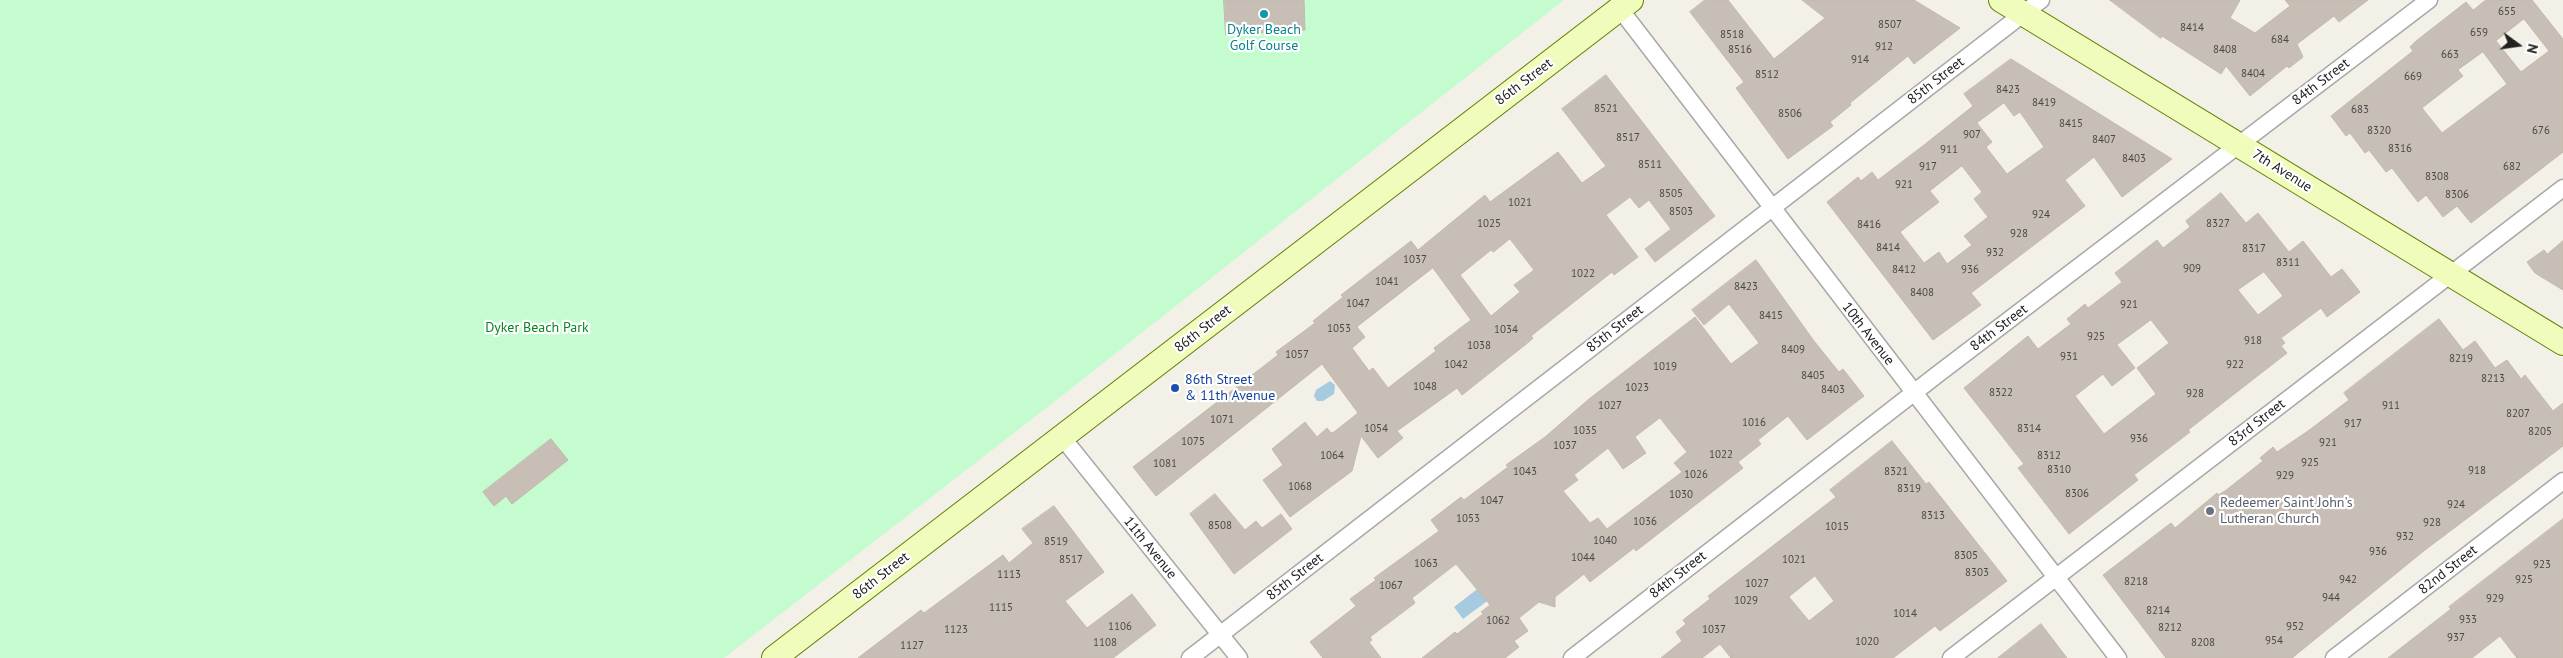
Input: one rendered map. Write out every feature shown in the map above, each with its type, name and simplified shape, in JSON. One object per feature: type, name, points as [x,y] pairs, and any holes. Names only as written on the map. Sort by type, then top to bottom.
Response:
[{"type":"main road","name":"7th Avenue","points":[[2001,0],[2032,7],[2238,144],[2563,343]]},
{"type":"main road","name":"86th Street","points":[[774,658],[1625,4]]},
{"type":"street","name":"84th Street","points":[[1572,658],[1913,393],[2198,178],[2238,144],[2429,0]]},
{"type":"street","name":"10th Avenue","points":[[1625,4],[1771,208],[2118,658]]},
{"type":"street","name":"85th Street","points":[[1190,658],[2032,7]]},
{"type":"street","name":"83rd Street","points":[[1952,658],[2563,188]]},
{"type":"street","name":"11th Avenue","points":[[1062,437],[1238,658]]},
{"type":"street","name":"82nd Street","points":[[2334,658],[2563,482]]},
{"type":"green space","name":"Dyker Beach Park","points":[[0,0],[1564,0],[1059,398],[724,658],[0,658]]},
{"type":"water","points":[[1330,381],[1335,385],[1334,394],[1323,401],[1317,401],[1314,396],[1316,390]]},
{"type":"water","points":[[1480,587],[1490,599],[1463,619],[1454,607]]},
{"type":"building","name":"Dyker Beach Golf Course","points":[[1224,0],[1304,0],[1305,30],[1226,35]]},
{"type":"building","points":[[1705,0],[1728,0],[1774,59],[1825,18],[1802,0],[1914,0],[1960,28],[1914,64],[1908,56],[1850,103],[1851,105],[1830,122],[1833,126],[1788,159],[1736,88],[1744,82],[1690,12]]},
{"type":"building","points":[[2110,0],[2240,0],[2230,18],[2255,33],[2290,6],[2285,0],[2368,0],[2339,22],[2334,16],[2297,44],[2303,57],[2289,68],[2287,66],[2250,96],[2226,66],[2221,74],[2162,36],[2161,38]]},
{"type":"building","points":[[2486,0],[2532,0],[2563,39],[2563,152],[2471,223],[2457,206],[2443,217],[2426,195],[2418,202],[2392,168],[2386,172],[2369,150],[2365,153],[2350,133],[2346,136],[2331,116],[2413,51],[2410,47],[2416,41],[2466,2],[2473,10]],"holes":[[[2524,19],[2549,51],[2521,72],[2496,41]],[[2483,52],[2507,84],[2442,133],[2422,108],[2463,76],[2458,70]]]},
{"type":"building","points":[[2011,59],[2172,159],[2122,197],[2094,157],[2065,180],[2085,206],[1971,293],[1981,305],[1933,340],[1827,202],[1858,177],[1861,181],[1872,172],[1878,180],[1924,145],[1973,106],[1964,94]],"holes":[[[2004,103],[2014,116],[2020,112],[2044,147],[2007,174],[1986,147],[1992,142],[1977,123]],[[1962,166],[1982,192],[1974,199],[1988,217],[1964,236],[1972,245],[1947,264],[1939,252],[1924,263],[1900,232],[1939,202],[1930,191]]]},
{"type":"building","points":[[1606,75],[1715,216],[1655,262],[1645,249],[1671,229],[1649,200],[1639,208],[1630,197],[1606,215],[1638,257],[1614,275],[1612,272],[1531,336],[1533,338],[1530,341],[1462,395],[1457,388],[1397,431],[1403,438],[1378,458],[1361,436],[1352,471],[1290,517],[1263,480],[1283,465],[1272,449],[1305,422],[1317,437],[1327,428],[1331,433],[1334,432],[1358,413],[1322,364],[1156,496],[1133,467],[1278,355],[1276,352],[1315,323],[1313,321],[1343,297],[1341,295],[1411,241],[1418,250],[1485,195],[1490,202],[1558,152],[1582,183],[1606,166],[1562,109]],"holes":[[[1510,239],[1534,270],[1514,285],[1520,292],[1491,316],[1460,275],[1491,250],[1493,252]],[[1433,268],[1471,320],[1434,348],[1436,351],[1388,388],[1373,368],[1369,371],[1352,348],[1365,337],[1357,327]]]},
{"type":"building","points":[[2221,193],[2246,223],[2258,213],[2289,252],[2303,241],[2331,277],[2342,269],[2360,292],[2327,317],[2321,308],[2281,338],[2285,343],[2281,346],[2287,353],[2188,430],[2190,432],[2134,475],[2138,480],[2069,534],[2018,468],[2024,464],[1964,388],[2028,336],[2038,349],[2071,324],[2067,319],[2085,304],[2088,308],[2122,282],[2115,273],[2157,240],[2163,248],[2190,227],[2186,221]],"holes":[[[2264,272],[2283,296],[2258,315],[2238,290]],[[2151,320],[2169,343],[2137,368],[2156,394],[2104,434],[2075,396],[2103,374],[2112,386],[2135,368],[2117,345]]]},
{"type":"building","points":[[2563,241],[2563,290],[2535,273],[2527,262],[2544,250],[2547,254]]},
{"type":"building","points":[[1756,260],[1814,341],[1839,372],[1843,369],[1864,396],[1807,440],[1788,416],[1758,440],[1761,444],[1738,462],[1743,468],[1636,551],[1634,548],[1590,582],[1584,574],[1555,597],[1555,607],[1539,602],[1519,618],[1528,631],[1514,641],[1519,647],[1505,658],[1422,658],[1455,632],[1457,634],[1483,614],[1481,612],[1490,605],[1456,564],[1412,598],[1415,603],[1370,637],[1372,640],[1369,642],[1381,658],[1323,658],[1310,642],[1356,606],[1350,599],[1376,580],[1374,578],[1439,531],[1431,520],[1461,497],[1464,500],[1508,467],[1506,465],[1545,437],[1589,399],[1695,317],[1731,364],[1759,343],[1729,304],[1704,325],[1692,310]],"holes":[[[1660,418],[1687,452],[1674,463],[1682,472],[1607,529],[1598,518],[1590,523],[1563,491],[1578,480],[1574,475],[1608,448],[1623,469],[1646,453],[1635,437]]]},
{"type":"building","points":[[2439,319],[2463,350],[2475,341],[2495,368],[2507,360],[2521,379],[2525,375],[2553,411],[2563,403],[2563,446],[2425,550],[2292,658],[2166,658],[2103,575],[2171,523],[2175,528],[2217,493],[2218,495],[2225,491],[2263,461],[2260,458],[2273,447],[2277,452],[2349,400],[2344,393]]},
{"type":"building","points":[[551,439],[568,460],[512,504],[506,496],[494,506],[483,492]]},
{"type":"building","points":[[1892,441],[1926,484],[1929,482],[2007,581],[1940,631],[1935,626],[1893,658],[1731,658],[1720,644],[1702,658],[1661,658],[1682,641],[1676,632],[1686,624],[1683,620],[1710,599],[1708,596],[1836,497],[1830,490]],"holes":[[[1815,576],[1834,601],[1809,621],[1789,597]]]},
{"type":"building","points":[[1215,494],[1245,530],[1256,521],[1262,528],[1281,514],[1292,529],[1234,574],[1190,514]]},
{"type":"building","points":[[1054,506],[1104,572],[1065,601],[1087,628],[1132,594],[1156,625],[1113,658],[858,658],[921,610],[924,613],[1003,555],[1009,563],[1033,543],[1022,529]]},
{"type":"building","points":[[2563,519],[2563,658],[2517,658],[2500,636],[2472,658],[2388,658],[2451,609],[2449,607]]},
{"type":"building","points":[[2041,624],[2067,658],[1998,658]]},
{"type":"place","name":"Dyker Beach Golf Course","points":[[1264,14]]},
{"type":"place","name":"86th Street & 11th Avenue","points":[[1175,388]]},
{"type":"place","name":"Redeemer Saint John's Lutheran Church","points":[[2210,511]]}]
